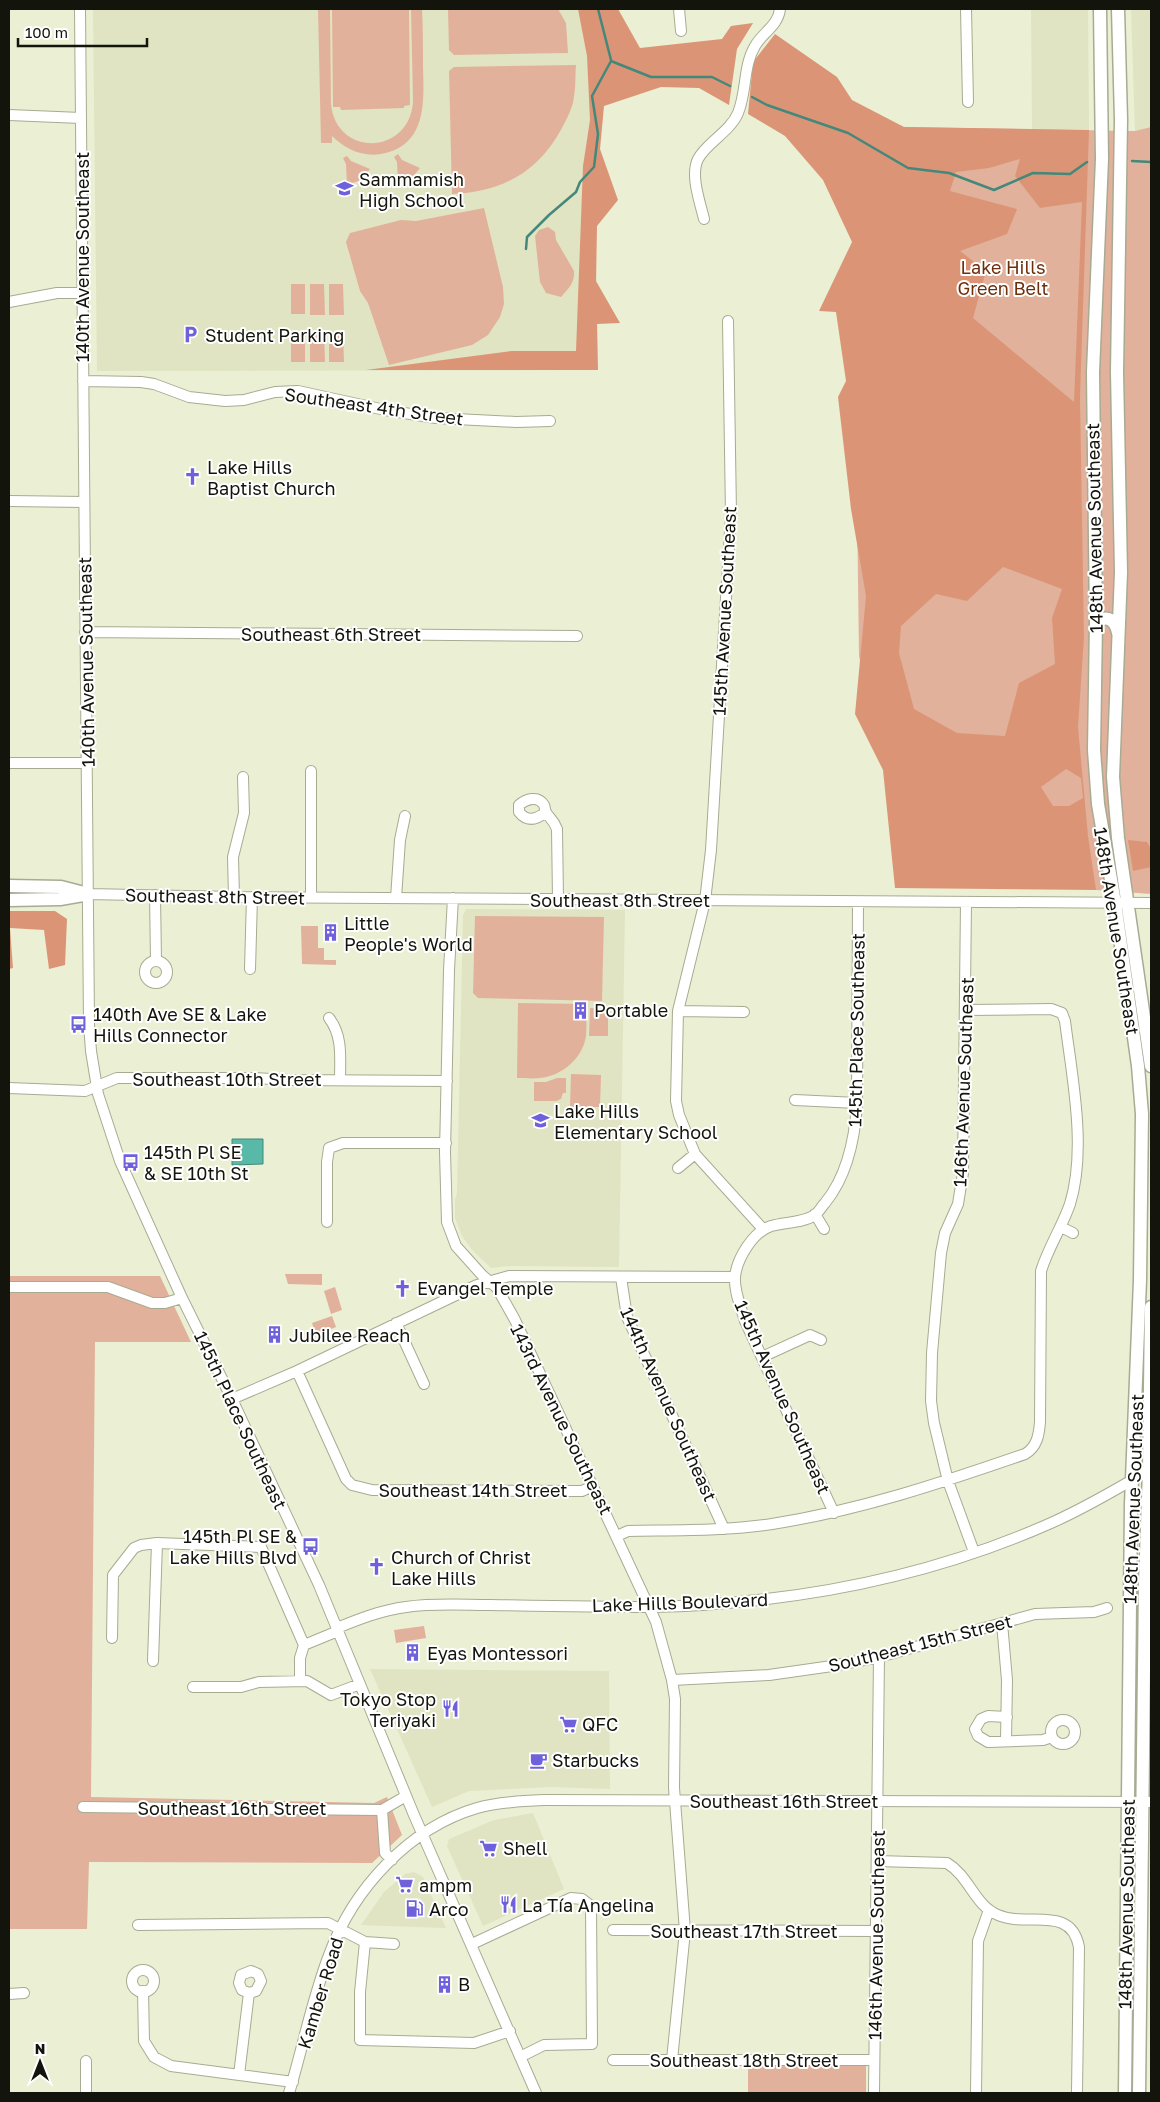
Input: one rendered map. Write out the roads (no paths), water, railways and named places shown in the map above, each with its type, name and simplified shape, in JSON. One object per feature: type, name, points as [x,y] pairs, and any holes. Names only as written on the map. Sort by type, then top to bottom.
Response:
[{"type":"main road","name":"148th Avenue Southeast","points":[[1100,9],[1102,159],[1093,372],[1096,622],[1094,750],[1098,804],[1115,903],[1138,1066],[1142,1114],[1140,1280],[1131,1480],[1125,2093]]},
{"type":"main road","name":"148th Avenue Southeast","points":[[1118,9],[1120,120],[1117,372],[1121,572],[1113,777],[1118,838],[1151,1066]]},
{"type":"main road","points":[[1098,288],[1101,299],[1106,304],[1111,305],[1118,299]]},
{"type":"main road","points":[[1096,622],[1106,618],[1115,622],[1119,642]]},
{"type":"main road","points":[[9,886],[61,887],[88,894]]},
{"type":"main road","points":[[9,900],[60,899],[88,894]]},
{"type":"main road","name":"148th Avenue Southeast","points":[[1140,2093],[1147,1802],[1148,1658],[1145,1583],[1150,1470],[1151,1307]]},
{"type":"main road","points":[[1134,1441],[1138,1447],[1143,1464],[1150,1470]]},
{"type":"main road","points":[[1131,1480],[1139,1504],[1139,1567],[1145,1583]]},
{"type":"street","name":"140th Avenue Southeast","points":[[80,9],[89,1029],[101,1107],[120,1161],[182,1298]]},
{"type":"street","points":[[679,9],[681,32]]},
{"type":"street","points":[[704,219],[696,184],[698,159],[719,138],[737,115],[749,57],[760,38],[776,22],[780,9]]},
{"type":"street","points":[[966,9],[968,102]]},
{"type":"street","points":[[9,115],[81,118]]},
{"type":"street","points":[[9,302],[57,293],[82,292]]},
{"type":"street","name":"145th Avenue Southeast","points":[[728,321],[731,514],[711,845],[705,901],[678,1010],[676,1101],[678,1115],[695,1154],[763,1229],[749,1244],[740,1260],[735,1277],[737,1296],[745,1321],[834,1513]]},
{"type":"street","name":"Southeast 4th Street","points":[[83,381],[141,382],[154,384],[190,397],[225,401],[244,400],[275,392],[298,391],[385,410],[436,418],[550,422]]},
{"type":"street","points":[[9,501],[84,502]]},
{"type":"street","name":"Southeast 6th Street","points":[[85,632],[577,636]]},
{"type":"street","points":[[9,763],[87,763]]},
{"type":"street","points":[[311,771],[311,897]]},
{"type":"street","points":[[234,897],[233,857],[244,813],[244,777]]},
{"type":"street","points":[[546,812],[554,821],[557,829],[558,899]]},
{"type":"street","points":[[396,898],[400,840],[405,816]]},
{"type":"street","name":"Southeast 8th Street","points":[[88,894],[705,901],[1151,903]]},
{"type":"street","points":[[155,895],[156,961]]},
{"type":"street","points":[[250,969],[252,897]]},
{"type":"street","name":"143rd Avenue Southeast","points":[[453,898],[449,970],[446,1143],[446,1212],[450,1231],[456,1246],[464,1256],[497,1288],[515,1320],[656,1622],[672,1680],[675,1699],[675,1800]]},
{"type":"street","name":"145th Place Southeast","points":[[815,1214],[829,1198],[840,1178],[853,1139],[857,1103],[858,902]]},
{"type":"street","name":"146th Avenue Southeast","points":[[966,902],[966,1010],[962,1188],[958,1204],[945,1233],[941,1253],[932,1353],[931,1401],[948,1481],[974,1552]]},
{"type":"street","points":[[678,1010],[744,1012]]},
{"type":"street","points":[[617,1536],[628,1531],[724,1529],[771,1524],[834,1513],[894,1498],[1031,1451],[1039,1435],[1040,1422],[1041,1271],[1046,1255],[1061,1226],[1070,1202],[1077,1161],[1075,1103],[1064,1010],[966,1010]]},
{"type":"street","points":[[329,1018],[336,1027],[339,1036],[340,1080]]},
{"type":"street","name":"Southeast 10th Street","points":[[9,1088],[85,1091],[117,1078],[447,1081]]},
{"type":"street","points":[[795,1100],[857,1103]]},
{"type":"street","points":[[327,1222],[326,1146],[343,1143],[446,1143]]},
{"type":"street","points":[[678,1168],[695,1154]]},
{"type":"street","points":[[763,1229],[815,1214],[824,1229]]},
{"type":"street","points":[[1061,1226],[1073,1233]]},
{"type":"street","points":[[232,1399],[297,1371],[476,1285],[509,1276],[621,1278],[735,1277]]},
{"type":"street","name":"144th Avenue Southeast","points":[[621,1278],[628,1317],[724,1529]]},
{"type":"street","points":[[9,1287],[108,1287],[152,1304],[165,1304],[182,1298]]},
{"type":"street","name":"145th Place Southeast","points":[[182,1298],[232,1399],[337,1629],[406,1796],[536,2093]]},
{"type":"street","points":[[396,1323],[424,1384]]},
{"type":"street","points":[[762,1356],[810,1335],[821,1340]]},
{"type":"street","name":"Southeast 14th Street","points":[[297,1371],[346,1479],[352,1484],[372,1490],[582,1491],[594,1486]]},
{"type":"street","name":"Lake Hills Boulevard","points":[[304,1645],[337,1629],[381,1612],[423,1605],[649,1607],[728,1604],[797,1596],[893,1576],[940,1564],[974,1552],[1049,1524],[1150,1470]]},
{"type":"street","points":[[153,1661],[157,1543]]},
{"type":"street","points":[[112,1638],[113,1575],[134,1548],[141,1544],[157,1543],[260,1547],[304,1645],[300,1658],[300,1681]]},
{"type":"street","name":"Southeast 15th Street","points":[[672,1680],[769,1675],[832,1666],[878,1657],[1035,1614],[1094,1612],[1107,1608]]},
{"type":"street","points":[[1002,1624],[1008,1680],[1006,1741]]},
{"type":"street","name":"146th Avenue Southeast","points":[[874,2093],[878,1657]]},
{"type":"street","points":[[193,1687],[241,1687],[258,1682],[307,1681],[331,1695],[360,1684]]},
{"type":"street","points":[[1007,1717],[984,1717],[978,1721],[975,1729],[978,1736],[984,1741],[1043,1740],[1052,1737]]},
{"type":"street","points":[[392,1860],[385,1853],[382,1810],[406,1796]]},
{"type":"street","name":"Southeast 16th Street","points":[[423,1835],[454,1816],[479,1808],[545,1800],[1147,1802]]},
{"type":"street","points":[[672,2060],[685,1931],[675,1800]]},
{"type":"street","name":"Southeast 16th Street","points":[[83,1807],[382,1810]]},
{"type":"street","name":"Kamber Road","points":[[289,2093],[328,1955],[339,1930],[368,1884],[392,1860],[423,1835]]},
{"type":"street","points":[[877,1862],[911,1863],[941,1861],[948,1863],[967,1880],[979,1901],[999,1916],[1015,1920],[1058,1921],[1069,1926],[1077,1936],[1079,1947],[1077,2093]]},
{"type":"street","points":[[472,1944],[571,1898],[588,1901],[591,1906],[592,2044],[544,2044],[520,2057]]},
{"type":"street","points":[[976,2093],[978,1941],[989,1910]]},
{"type":"street","points":[[138,1925],[328,1923],[365,1942],[394,1944]]},
{"type":"street","name":"Southeast 17th Street","points":[[613,1930],[876,1932]]},
{"type":"street","points":[[365,1942],[360,1992],[360,2040],[474,2043],[510,2031]]},
{"type":"street","points":[[143,1991],[144,2041],[154,2057],[171,2066],[293,2082]]},
{"type":"street","points":[[9,1994],[24,1993]]},
{"type":"street","points":[[239,2075],[249,1993]]},
{"type":"street","name":"Southeast 18th Street","points":[[613,2060],[874,2060]]},
{"type":"street","points":[[86,2061],[86,2093]]},
{"type":"water","points":[[232,1139],[263,1139],[263,1164],[232,1165]]},
{"type":"waterway","points":[[598,9],[611,60]]},
{"type":"waterway","points":[[526,249],[527,237],[576,192],[580,182],[594,167],[598,134],[592,96],[611,61],[651,77],[712,77],[730,86]]},
{"type":"waterway","points":[[752,97],[767,105],[848,133],[908,168],[949,173],[994,190],[1033,173],[1070,174],[1087,162]]},
{"type":"waterway","points":[[1132,161],[1151,162]]},
{"type":"place","name":"Sammamish High School","points":[[345,189]]},
{"type":"place","name":"Student Parking","points":[[191,335]]},
{"type":"place","name":"Lake Hills Baptist Church","points":[[193,477]]},
{"type":"place","name":"Little People's World","points":[[330,933]]},
{"type":"place","name":"Portable","points":[[580,1010]]},
{"type":"place","name":"140th Ave SE & Lake Hills Connector","points":[[79,1024]]},
{"type":"place","name":"Lake Hills Elementary School","points":[[540,1121]]},
{"type":"place","name":"145th Pl SE & SE 10th St","points":[[130,1162]]},
{"type":"place","name":"Evangel Temple","points":[[403,1288]]},
{"type":"place","name":"Jubilee Reach","points":[[275,1335]]},
{"type":"place","name":"145th Pl SE & Lake Hills Blvd","points":[[311,1546]]},
{"type":"place","name":"Church of Christ Lake Hills","points":[[377,1567]]},
{"type":"place","name":"Eyas Montessori","points":[[413,1653]]},
{"type":"place","name":"Tokyo Stop Teriyaki","points":[[450,1709]]},
{"type":"place","name":"QFC","points":[[568,1724]]},
{"type":"place","name":"Starbucks","points":[[538,1760]]},
{"type":"place","name":"Shell","points":[[489,1848]]},
{"type":"place","name":"ampm","points":[[405,1885]]},
{"type":"place","name":"La Tía Angelina","points":[[508,1905]]},
{"type":"place","name":"Arco","points":[[415,1909]]},
{"type":"place","name":"B","points":[[444,1984]]},
{"type":"park label","name":"Lake Hills Green Belt","points":[[1003,277]]}]
